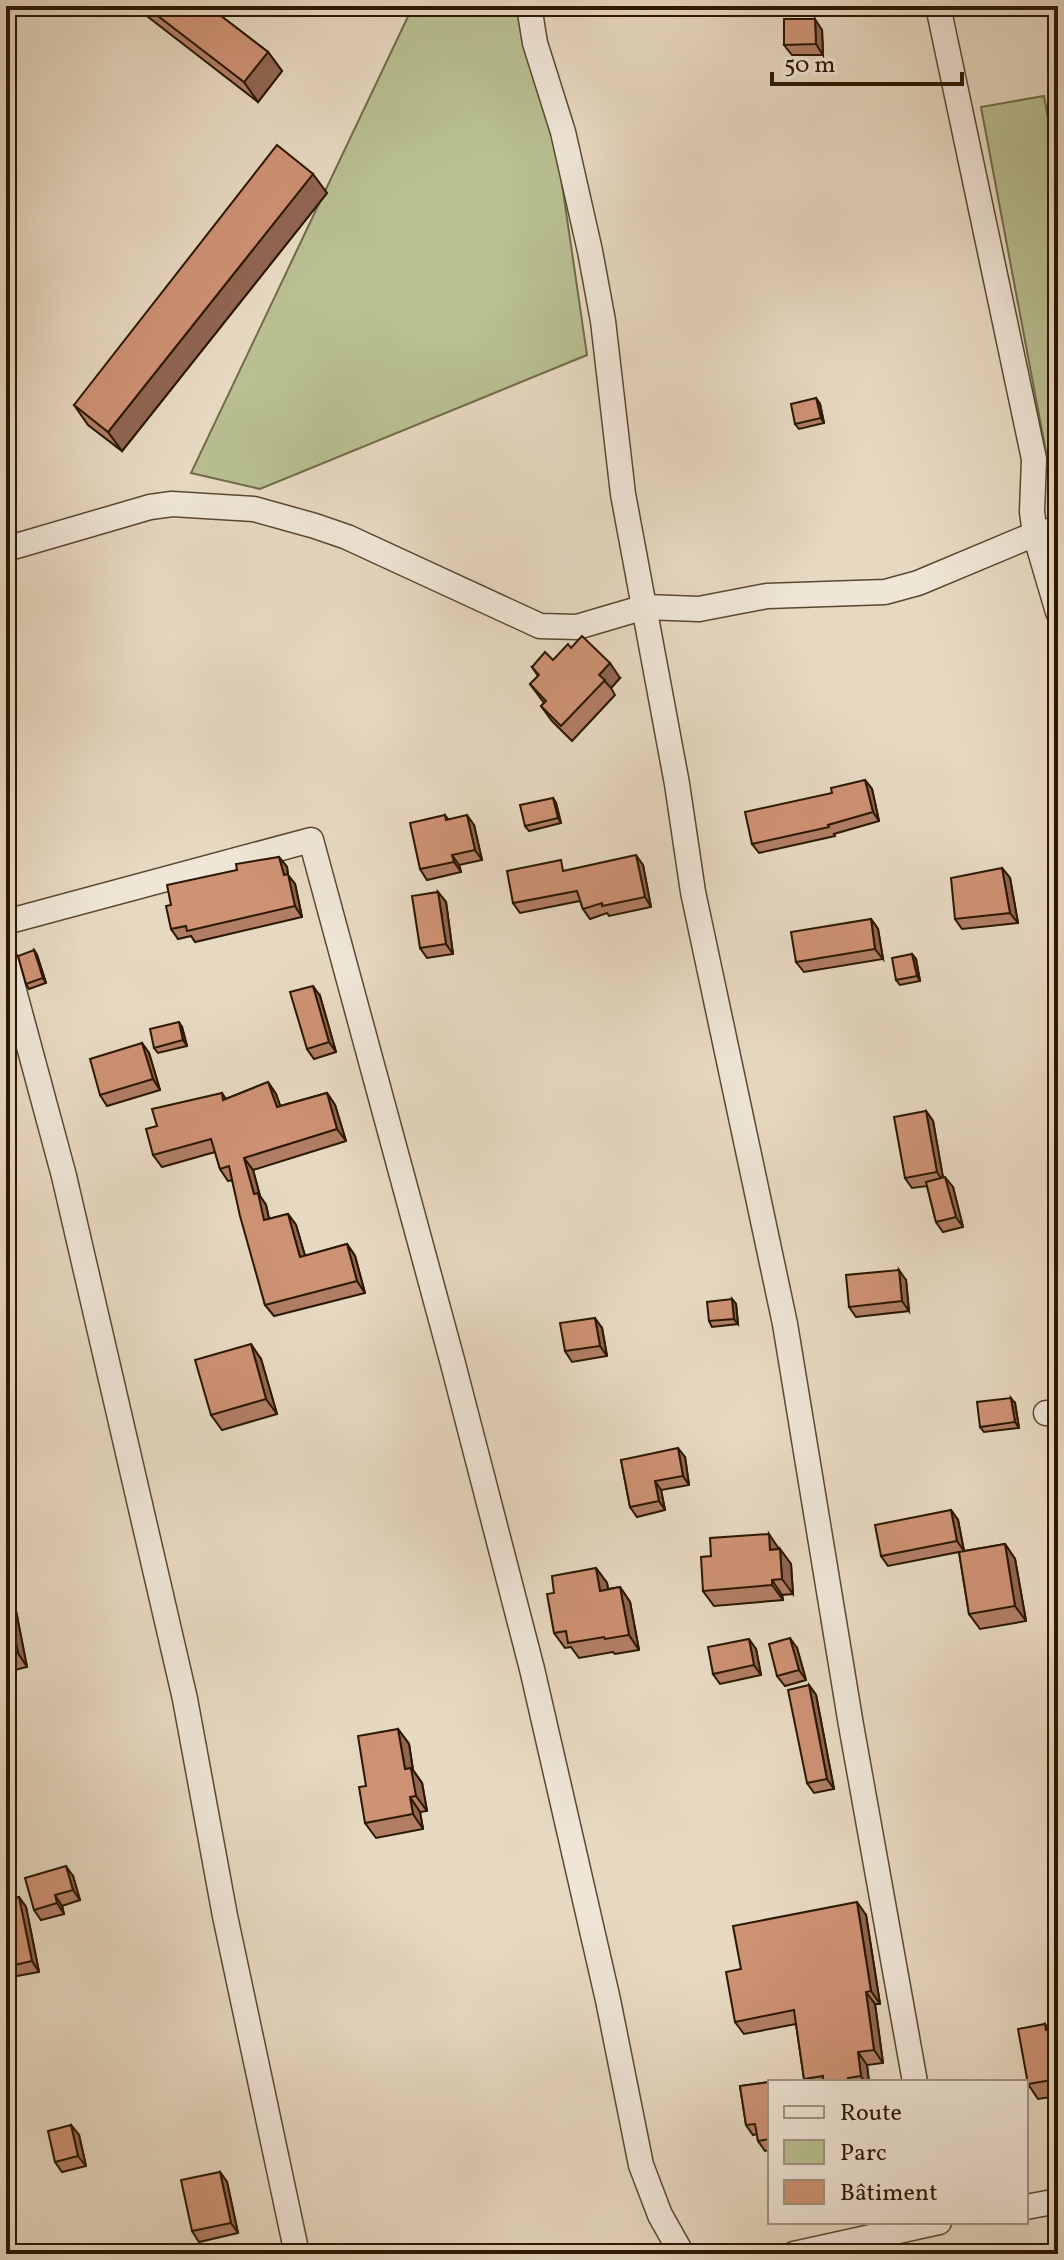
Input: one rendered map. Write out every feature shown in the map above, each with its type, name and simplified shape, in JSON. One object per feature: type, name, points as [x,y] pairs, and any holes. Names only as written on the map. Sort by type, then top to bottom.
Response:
[{"type":"street","points":[[529,6],[535,43],[563,132],[590,251],[603,321],[623,494],[677,784],[693,892],[785,1324],[851,1725],[915,2080]]},
{"type":"street","points":[[938,6],[1034,459],[1032,512],[1046,531],[1058,612]]},
{"type":"street","points":[[6,549],[150,507],[172,504],[254,509],[347,537],[540,626],[577,627],[645,607],[699,609],[767,596],[885,592],[918,583],[1046,531]]},
{"type":"street","points":[[6,922],[311,840],[532,1669],[608,2000],[641,2165],[660,2215],[681,2254]]},
{"type":"street","points":[[6,961],[64,1176],[185,1699],[225,1916],[297,2254]]},
{"type":"street","points":[[1028,2207],[1058,2201]]},
{"type":"street","points":[[794,2254],[930,2224]]},
{"type":"green space","points":[[413,6],[536,6],[587,355],[260,489],[191,473]]},
{"type":"green space","points":[[1044,96],[1058,173],[1058,499],[1055,500],[981,107]]},
{"type":"building","points":[[145,6],[208,6],[268,52],[244,82]]},
{"type":"building","points":[[784,19],[815,19],[816,44],[784,45]]},
{"type":"building","points":[[277,145],[313,174],[108,432],[74,405]]},
{"type":"building","points":[[816,398],[821,418],[795,424],[791,404]]},
{"type":"building","points":[[582,636],[610,663],[599,675],[605,680],[561,726],[541,706],[546,701],[530,684],[539,675],[532,667],[545,652],[553,660],[568,644],[571,648]]},
{"type":"building","points":[[865,780],[873,812],[829,827],[752,844],[745,812],[832,793],[831,788]]},
{"type":"building","points":[[553,798],[558,818],[525,826],[520,805]]},
{"type":"building","points":[[445,815],[446,820],[467,815],[475,850],[452,855],[454,862],[420,869],[410,823]]},
{"type":"building","points":[[636,855],[645,897],[583,909],[577,891],[513,903],[507,871],[561,860],[563,871]]},
{"type":"building","points":[[279,857],[284,875],[288,874],[295,906],[187,931],[186,926],[171,929],[166,906],[171,905],[167,885],[237,870],[236,864]]},
{"type":"building","points":[[1002,868],[1010,913],[955,919],[951,878]]},
{"type":"building","points":[[438,892],[446,944],[420,948],[412,896]]},
{"type":"building","points":[[871,919],[875,949],[796,962],[791,932]]},
{"type":"building","points":[[34,950],[43,978],[26,984],[18,956]]},
{"type":"building","points":[[912,954],[917,976],[896,980],[892,958]]},
{"type":"building","points":[[313,986],[329,1042],[307,1049],[290,992]]},
{"type":"building","points":[[179,1022],[183,1040],[154,1048],[150,1029]]},
{"type":"building","points":[[142,1043],[153,1079],[100,1095],[90,1059]]},
{"type":"building","points":[[268,1082],[277,1107],[327,1093],[337,1129],[244,1158],[254,1194],[258,1193],[264,1220],[288,1214],[300,1257],[347,1244],[357,1281],[265,1305],[229,1166],[220,1169],[211,1139],[153,1155],[146,1129],[157,1126],[152,1109],[222,1093],[223,1100]]},
{"type":"building","points":[[926,1111],[937,1172],[905,1178],[894,1117]]},
{"type":"building","points":[[945,1177],[956,1217],[936,1222],[926,1182]]},
{"type":"building","points":[[899,1270],[902,1301],[849,1307],[846,1275]]},
{"type":"building","points":[[732,1299],[734,1319],[709,1321],[707,1302]]},
{"type":"building","points":[[595,1318],[600,1346],[565,1351],[560,1323]]},
{"type":"building","points":[[251,1344],[266,1399],[211,1415],[195,1360]]},
{"type":"building","points":[[1011,1398],[1015,1422],[980,1427],[977,1402]]},
{"type":"building","points":[[678,1448],[683,1476],[655,1481],[659,1501],[630,1507],[621,1460]]},
{"type":"building","points":[[951,1510],[957,1541],[881,1556],[875,1525]]},
{"type":"building","points":[[769,1534],[770,1550],[780,1549],[782,1579],[772,1580],[772,1585],[703,1591],[701,1557],[711,1556],[710,1538]]},
{"type":"building","points":[[1005,1544],[1015,1606],[969,1614],[959,1552]]},
{"type":"building","points":[[596,1568],[600,1591],[620,1587],[629,1635],[568,1643],[566,1631],[554,1633],[547,1594],[554,1593],[552,1576]]},
{"type":"building","points":[[6,1597],[18,1653],[6,1656]]},
{"type":"building","points":[[790,1638],[799,1670],[777,1676],[769,1644]]},
{"type":"building","points":[[749,1639],[754,1665],[713,1674],[708,1647]]},
{"type":"building","points":[[809,1685],[827,1779],[807,1783],[788,1690]]},
{"type":"building","points":[[398,1729],[405,1769],[411,1768],[416,1796],[410,1797],[413,1814],[365,1823],[359,1787],[366,1786],[358,1736]]},
{"type":"building","points":[[66,1866],[73,1890],[55,1895],[57,1903],[34,1910],[25,1878]]},
{"type":"building","points":[[19,1897],[32,1961],[6,1967],[6,1900]]},
{"type":"building","points":[[857,1902],[871,1991],[866,1992],[874,2050],[858,2052],[861,2076],[848,2080],[823,2080],[823,2076],[804,2079],[794,2010],[735,2022],[726,1972],[741,1969],[733,1926]]},
{"type":"building","points":[[1045,2024],[1046,2030],[1058,2028],[1058,2079],[1028,2084],[1018,2029]]},
{"type":"building","points":[[768,2082],[768,2139],[758,2141],[755,2124],[746,2125],[740,2086]]},
{"type":"building","points":[[71,2125],[78,2156],[55,2162],[48,2131]]},
{"type":"building","points":[[220,2172],[231,2223],[192,2231],[181,2180]]}]
